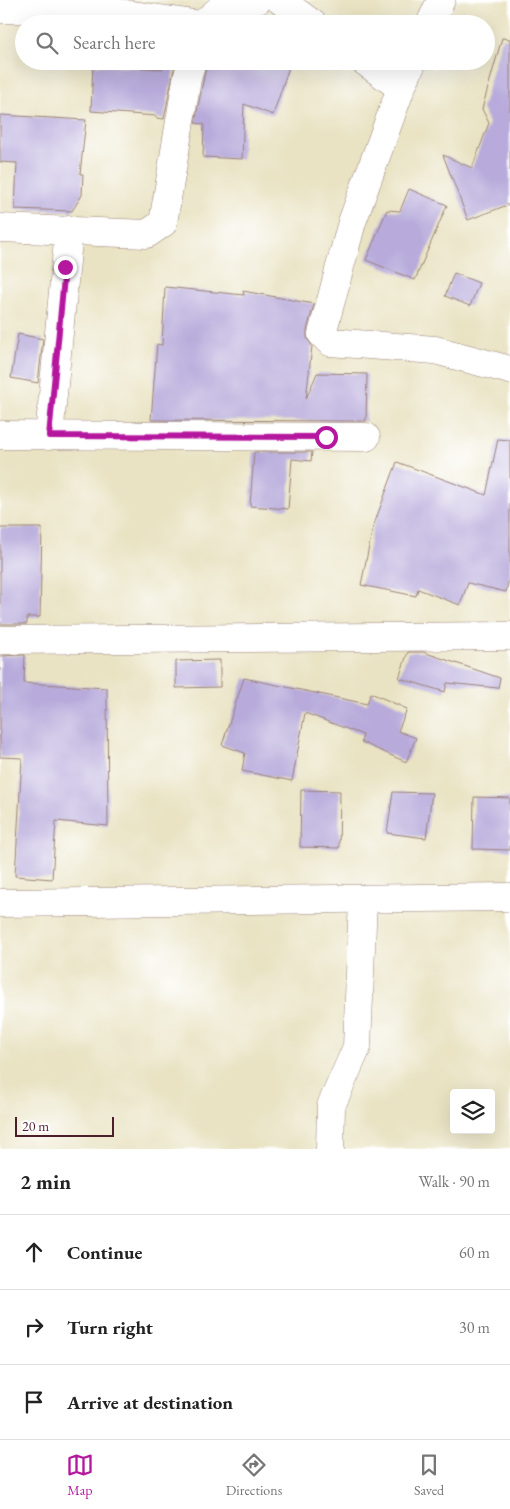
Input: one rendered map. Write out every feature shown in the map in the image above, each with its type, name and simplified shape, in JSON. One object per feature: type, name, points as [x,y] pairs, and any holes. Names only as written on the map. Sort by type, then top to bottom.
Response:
[{"type":"street","points":[[213,15],[222,7],[258,0]]},
{"type":"street","points":[[280,0],[301,15]]},
{"type":"street","points":[[434,15],[441,0]]},
{"type":"street","points":[[0,9],[106,11],[133,15]]},
{"type":"street","points":[[0,228],[147,234],[164,222],[190,70]]},
{"type":"street","points":[[376,70],[401,88]]},
{"type":"street","points":[[409,70],[352,222],[322,334],[330,342],[435,350],[510,370]]},
{"type":"street","points":[[49,436],[69,230]]},
{"type":"street","points":[[0,435],[366,437]]},
{"type":"street","points":[[0,640],[510,636]]},
{"type":"street","points":[[0,903],[510,897]]},
{"type":"street","points":[[330,1149],[330,1106],[357,1047],[363,899]]},
{"type":"building","points":[[502,38],[510,39],[510,204],[468,220],[443,155],[472,168],[489,123],[482,109],[493,70],[495,70],[495,63]]},
{"type":"building","points":[[93,70],[174,70],[164,119],[156,118],[156,116],[91,111]]},
{"type":"building","points":[[205,70],[288,70],[273,115],[244,104],[242,159],[203,157],[204,124],[195,123]]},
{"type":"building","points":[[0,115],[86,120],[80,174],[83,174],[82,195],[72,211],[15,209],[17,163],[0,162]]},
{"type":"building","points":[[409,189],[447,205],[415,280],[366,260],[387,210],[400,211]]},
{"type":"building","points":[[454,273],[479,283],[470,306],[445,296]]},
{"type":"building","points":[[165,287],[244,295],[243,291],[314,304],[307,330],[307,338],[312,346],[306,399],[317,373],[367,374],[366,421],[151,420],[157,344],[162,345]]},
{"type":"building","points":[[18,334],[43,339],[38,383],[11,378]]},
{"type":"building","points":[[498,439],[510,440],[510,574],[506,592],[468,583],[460,605],[418,589],[416,596],[361,585],[373,527],[397,462],[486,495]]},
{"type":"building","points":[[254,452],[312,452],[311,461],[292,459],[288,509],[250,506]]},
{"type":"building","points":[[0,528],[42,528],[40,617],[27,617],[27,624],[0,624]]},
{"type":"building","points":[[408,652],[423,652],[500,678],[498,688],[447,683],[445,692],[399,678]]},
{"type":"building","points":[[25,655],[24,683],[107,688],[108,826],[56,821],[52,879],[15,876],[22,758],[0,757],[0,656]]},
{"type":"building","points":[[220,660],[220,687],[176,688],[176,661]]},
{"type":"building","points":[[244,678],[367,704],[371,693],[407,709],[398,731],[416,738],[406,762],[361,742],[363,735],[305,713],[292,781],[242,771],[245,753],[222,745]]},
{"type":"building","points":[[301,790],[340,791],[339,848],[300,847]]},
{"type":"building","points":[[393,792],[432,793],[426,838],[387,833]]},
{"type":"building","points":[[474,797],[510,798],[510,850],[473,849]]},
{"type":"route","points":[[65,267],[49,436],[326,437]]}]
